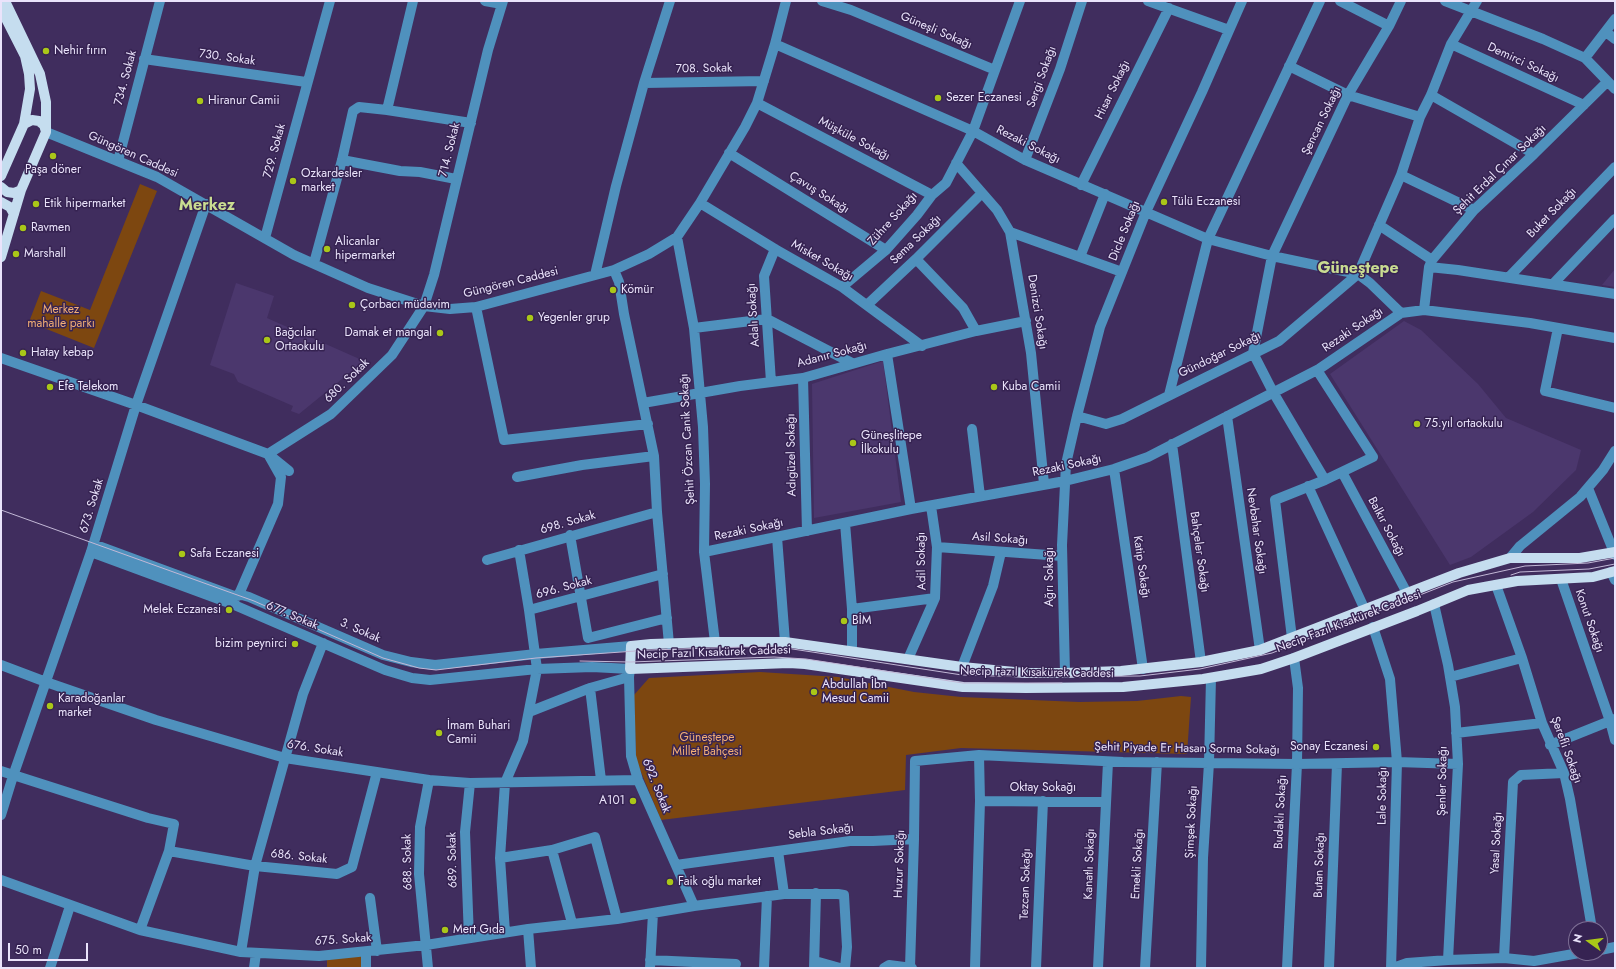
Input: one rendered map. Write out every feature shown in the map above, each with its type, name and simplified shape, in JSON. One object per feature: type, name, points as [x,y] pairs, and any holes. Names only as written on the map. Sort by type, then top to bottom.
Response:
[{"type":"main road","points":[[1,257],[21,190],[46,132],[46,102],[40,74],[6,1]]},
{"type":"main road","points":[[1,9],[25,56],[30,74],[30,89],[24,124],[3,164],[1,176]]},
{"type":"main road","points":[[24,124],[32,120],[38,121],[44,125],[46,132]]},
{"type":"main road","points":[[1,187],[7,192],[14,193],[21,190]]},
{"type":"main road","points":[[1,202],[10,207],[14,214]]},
{"type":"main road","name":"Necip Fazıl Kısakürek Caddesi","points":[[1614,575],[1517,581],[1468,590],[1294,658],[1261,668],[1211,678],[1123,687],[963,687],[806,664],[789,663],[630,673],[631,646],[715,642],[785,642],[962,667],[1025,673],[1065,673],[1143,669],[1201,662],[1260,650],[1458,573],[1510,558],[1580,558],[1615,554]]},
{"type":"street","name":"734. Sokak","points":[[118,161],[160,1]]},
{"type":"street","name":"729. Sokak","points":[[265,238],[306,82],[330,1]]},
{"type":"street","points":[[387,110],[413,1]]},
{"type":"street","points":[[485,1],[502,3]]},
{"type":"street","points":[[595,275],[616,186],[668,1]]},
{"type":"street","name":"Güngören Caddesi","points":[[46,132],[157,177],[294,256],[314,263],[368,288],[424,306],[450,309],[476,307],[614,270],[649,254],[677,237],[703,204],[729,153],[760,105],[764,81],[786,1]]},
{"type":"street","name":"Güneşli Sokağı","points":[[822,1],[852,6],[995,70]]},
{"type":"street","points":[[973,131],[1020,1]]},
{"type":"street","name":"Sergi Sokağı","points":[[1025,160],[1060,69],[1082,1]]},
{"type":"street","points":[[1148,1],[1229,30]]},
{"type":"street","name":"Dicle Sokağı","points":[[1065,481],[1066,464],[1100,327],[1146,212],[1242,1]]},
{"type":"street","points":[[1169,395],[1208,239],[1320,1]]},
{"type":"street","points":[[1340,1],[1389,26]]},
{"type":"street","name":"Şencan Sokağı","points":[[1254,353],[1272,256],[1348,95],[1389,26],[1401,1]]},
{"type":"street","points":[[1445,1],[1472,10],[1585,58],[1615,89]]},
{"type":"street","points":[[1358,274],[1400,175],[1420,117],[1431,95],[1451,44],[1477,1]]},
{"type":"street","name":"714. Sokak","points":[[424,306],[434,275],[488,50],[502,3]]},
{"type":"street","name":"Hisar Sokağı","points":[[1081,185],[1169,8]]},
{"type":"street","points":[[1585,58],[1615,19]]},
{"type":"street","points":[[1606,32],[1615,39]]},
{"type":"street","name":"Rezaki Sokağı","points":[[775,44],[973,131],[1025,160],[1208,239],[1272,256],[1358,274],[1370,283],[1401,314]]},
{"type":"street","name":"Demirci Sokağı","points":[[1451,44],[1584,105]]},
{"type":"street","name":"730. Sokak","points":[[144,59],[306,82]]},
{"type":"street","points":[[1289,66],[1348,95],[1420,117]]},
{"type":"street","name":"708. Sokak","points":[[644,83],[764,81]]},
{"type":"street","name":"Şehit Erdal Çınar Sokağı","points":[[1431,263],[1474,210],[1534,154],[1607,82]]},
{"type":"street","points":[[1431,95],[1534,154]]},
{"type":"street","name":"Müşküle Sokağı","points":[[760,105],[932,195]]},
{"type":"street","points":[[314,263],[342,160],[352,111],[356,108],[373,107],[471,123]]},
{"type":"street","name":"Zühre Sokağı","points":[[842,286],[886,250],[917,215],[932,195],[946,183],[973,131]]},
{"type":"street","name":"Çavuş Sokağı","points":[[729,153],[886,250]]},
{"type":"street","points":[[342,160],[456,179]]},
{"type":"street","name":"Denizci Sokağı","points":[[956,164],[997,210],[1010,232],[1026,321],[1044,484]]},
{"type":"street","name":"Buket Sokağı","points":[[1509,277],[1615,167]]},
{"type":"street","points":[[1400,175],[1474,210]]},
{"type":"street","name":"Sema Sokağı","points":[[867,304],[916,259],[982,193]]},
{"type":"street","points":[[1080,257],[1105,194]]},
{"type":"street","name":"673. Sokak","points":[[1,815],[13,776],[92,548],[136,405],[206,204]]},
{"type":"street","name":"Misket Sokağı","points":[[703,204],[775,249],[842,286],[922,346]]},
{"type":"street","points":[[1553,284],[1615,218]]},
{"type":"street","points":[[1379,225],[1431,263],[1615,294]]},
{"type":"street","points":[[1010,232],[1122,272]]},
{"type":"street","name":"Şehit Özcan Canik Sokağı","points":[[677,237],[694,328],[703,427],[705,484],[704,552],[715,642]]},
{"type":"street","name":"Adalı Sokağı","points":[[771,382],[764,276],[775,249]]},
{"type":"street","points":[[916,259],[963,308],[976,331]]},
{"type":"street","points":[[1424,310],[1431,263]]},
{"type":"street","points":[[614,270],[619,282],[624,314],[654,456],[657,512],[669,644]]},
{"type":"street","name":"Gündoğar Sokağı","points":[[1077,416],[1106,424],[1122,419],[1279,341],[1358,274]]},
{"type":"street","name":"680. Sokak","points":[[268,454],[331,414],[392,355],[424,306]]},
{"type":"street","points":[[476,307],[504,440],[648,424]]},
{"type":"street","name":"Rezaki Sokağı","points":[[704,552],[980,496],[1065,481],[1114,469],[1148,456],[1317,370],[1401,314],[1424,310],[1530,323],[1615,338]]},
{"type":"street","points":[[694,328],[767,319],[852,363]]},
{"type":"street","name":"Adanır Sokağı","points":[[643,403],[803,378],[852,363],[976,331],[1026,321]]},
{"type":"street","points":[[1558,328],[1545,391],[1615,408]]},
{"type":"street","points":[[1254,353],[1273,392],[1325,480]]},
{"type":"street","points":[[887,354],[911,510]]},
{"type":"street","points":[[1,358],[136,405],[268,454],[288,471]]},
{"type":"street","points":[[1292,638],[1275,500],[1325,480],[1373,457],[1317,370]]},
{"type":"street","name":"Adıgüzel Sokağı","points":[[803,378],[807,531]]},
{"type":"street","name":"Nevbahar Sokağı","points":[[1227,416],[1260,650]]},
{"type":"street","points":[[972,429],[980,496]]},
{"type":"street","name":"Bahçeler Sokağı","points":[[1172,444],[1201,662]]},
{"type":"street","points":[[1510,558],[1520,546],[1580,497],[1603,470],[1615,451]]},
{"type":"street","points":[[234,600],[240,592],[278,504],[281,477],[268,454]]},
{"type":"street","points":[[517,477],[582,465],[654,456]]},
{"type":"street","name":"Katip Sokağı","points":[[1114,469],[1143,669]]},
{"type":"street","name":"Balkır Sokağı","points":[[1342,472],[1407,593]]},
{"type":"street","name":"Ağrı Sokağı","points":[[1065,481],[1062,556],[1065,673]]},
{"type":"street","points":[[1308,486],[1365,610]]},
{"type":"street","points":[[1588,488],[1615,554]]},
{"type":"street","name":"Adil Sokağı","points":[[908,659],[935,598],[937,547],[931,506]]},
{"type":"street","name":"698. Sokak","points":[[486,560],[570,535],[657,512]]},
{"type":"street","points":[[844,523],[852,609],[852,651]]},
{"type":"street","points":[[570,535],[588,638],[667,618]]},
{"type":"street","points":[[777,537],[785,642]]},
{"type":"street","name":"Asil Sokağı","points":[[937,547],[1062,556]]},
{"type":"street","name":"3. Sokak","points":[[92,548],[234,596],[234,600],[250,597],[383,655],[411,662],[435,665],[536,654],[631,646]]},
{"type":"street","points":[[519,550],[529,610]]},
{"type":"street","points":[[962,667],[993,586],[1001,552]]},
{"type":"street","name":"696. Sokak","points":[[505,932],[500,858],[505,783],[523,741],[537,669],[529,610],[663,574]]},
{"type":"street","name":"Konut Sokağı","points":[[1561,578],[1613,720],[1615,740]]},
{"type":"street","name":"Şerefli Sokağı","points":[[1496,585],[1522,658],[1542,723],[1550,745],[1564,773],[1570,799],[1591,921]]},
{"type":"street","points":[[852,609],[935,598]]},
{"type":"street","name":"677. Sokak","points":[[234,600],[323,643],[385,670],[412,678],[430,680],[537,669],[592,667],[630,673]]},
{"type":"street","name":"Şenler Sokağı","points":[[1434,604],[1455,707],[1458,764],[1448,960]]},
{"type":"street","name":"Lale Sokağı","points":[[1373,627],[1390,678],[1397,762],[1392,968]]},
{"type":"street","points":[[241,952],[255,866],[303,694],[323,643]]},
{"type":"street","name":"Budaklı Sokağı","points":[[1287,968],[1298,688],[1294,658]]},
{"type":"street","points":[[1450,677],[1522,658]]},
{"type":"street","name":"676. Sokak","points":[[1,665],[156,720],[285,758],[429,780],[505,783],[638,780]]},
{"type":"street","points":[[529,712],[630,673]]},
{"type":"street","name":"692. Sokak","points":[[630,673],[631,756],[638,780],[694,906]]},
{"type":"street","name":"Şimşek Sokağı","points":[[1201,968],[1203,858],[1209,763],[1211,678]]},
{"type":"street","points":[[590,688],[601,780]]},
{"type":"street","points":[[1550,745],[1613,720]]},
{"type":"street","points":[[1456,733],[1542,723]]},
{"type":"street","points":[[975,968],[980,801],[979,755]]},
{"type":"street","name":"Şehit Piyade Er Hasan Sorma Sokağı","points":[[915,761],[979,755],[1108,762],[1337,764],[1397,762],[1458,764]]},
{"type":"street","name":"Huzur Sokağı","points":[[911,968],[915,761]]},
{"type":"street","name":"Kanatlı Sokağı","points":[[1098,968],[1108,762]]},
{"type":"street","name":"Emekli Sokağı","points":[[1145,968],[1157,762]]},
{"type":"street","name":"Butan Sokağı","points":[[1329,968],[1337,764]]},
{"type":"street","points":[[1,772],[148,818],[174,824],[169,851],[140,930]]},
{"type":"street","name":"686. Sokak","points":[[169,851],[255,866],[337,874],[352,867],[377,772]]},
{"type":"street","name":"Yasal Sokağı","points":[[1504,958],[1513,782],[1521,775],[1564,773]]},
{"type":"street","name":"688. Sokak","points":[[428,968],[419,874],[420,827],[429,780]]},
{"type":"street","name":"689. Sokak","points":[[469,938],[465,832],[470,782]]},
{"type":"street","name":"Oktay Sokağı","points":[[980,801],[1105,802]]},
{"type":"street","name":"Tezcan Sokağı","points":[[1036,968],[1043,801]]},
{"type":"street","points":[[500,858],[552,850],[596,837],[617,919]]},
{"type":"street","name":"Sebla Sokağı","points":[[676,865],[850,840],[873,841],[914,839]]},
{"type":"street","points":[[552,850],[572,924]]},
{"type":"street","name":"Sebla Sokağı","points":[[778,851],[784,894]]},
{"type":"street","name":"675. Sokak","points":[[1,880],[140,930],[241,952],[319,956],[426,945],[505,932],[617,919],[694,906],[784,894],[816,893],[844,895],[847,946],[845,968]]},
{"type":"street","points":[[816,893],[814,965],[840,968]]},
{"type":"street","points":[[764,968],[767,896]]},
{"type":"street","points":[[370,898],[377,950]]},
{"type":"street","points":[[50,968],[70,906]]},
{"type":"street","points":[[653,913],[650,964],[736,964]]},
{"type":"street","points":[[528,929],[532,968]]},
{"type":"street","points":[[366,952],[366,968]]},
{"type":"street","points":[[254,968],[256,953]]},
{"type":"street","points":[[1392,968],[1448,960],[1477,964],[1504,958],[1535,964],[1568,956]]},
{"type":"street","points":[[888,967],[911,968]]},
{"type":"shaded area","points":[[1615,269],[1615,287],[1602,285]]},
{"type":"shaded area","name":"Bağcılar Ortaokulu","points":[[236,283],[274,296],[267,318],[364,361],[299,414],[291,411],[293,406],[238,382],[234,374],[210,365]]},
{"type":"shaded area","points":[[1404,321],[1421,330],[1478,384],[1506,418],[1581,450],[1576,470],[1533,512],[1471,557],[1450,565],[1330,374]]},
{"type":"shaded area","name":"Güneşlitepe İlkokulu","points":[[883,361],[901,502],[814,518],[812,384]]},
{"type":"green space","name":"Merkez mahalle parkı","points":[[140,184],[157,191],[94,348],[29,322],[41,291],[90,310]]},
{"type":"green space","name":"Güneştepe Millet Bahçesi","points":[[760,672],[838,677],[914,692],[961,697],[1079,702],[1137,701],[1181,696],[1191,697],[1187,754],[961,748],[906,755],[905,790],[661,820],[636,760],[634,695],[649,678]]},
{"type":"green space","points":[[366,952],[366,968],[327,968],[327,955]]},
{"type":"tram line","points":[[1,510],[254,601],[383,658],[419,668],[436,670],[536,658],[650,650],[773,646],[962,675],[1026,677],[1140,676],[1200,669],[1272,653],[1453,582],[1525,566],[1588,563],[1615,558]]},
{"type":"tram line","points":[[1511,575],[1520,572],[1589,569],[1615,564]]},
{"type":"tram line","points":[[580,661],[630,662],[774,657],[806,659],[963,683],[1062,683]]},
{"type":"place","name":"Nehir fırın","points":[[46,51]]},
{"type":"place","name":"Sezer Eczanesi","points":[[938,98]]},
{"type":"place","name":"Hiranur Camii","points":[[200,101]]},
{"type":"place","name":"Paşa döner","points":[[53,156]]},
{"type":"place","name":"Ozkardesler market","points":[[293,181]]},
{"type":"place","name":"Tülü Eczanesi","points":[[1164,202]]},
{"type":"place","name":"Etik hipermarket","points":[[36,204]]},
{"type":"place","name":"Ravmen","points":[[23,228]]},
{"type":"place","name":"Alicanlar hipermarket","points":[[327,249]]},
{"type":"place","name":"Marshall","points":[[16,254]]},
{"type":"place","name":"Kömür","points":[[613,290]]},
{"type":"place","name":"Çorbacı müdavim","points":[[352,305]]},
{"type":"place","name":"Yegenler grup","points":[[530,318]]},
{"type":"place","name":"Damak et mangal","points":[[440,333]]},
{"type":"place","name":"Bağcılar Ortaokulu","points":[[267,340]]},
{"type":"place","name":"Hatay kebap","points":[[23,353]]},
{"type":"place","name":"Efe Telekom","points":[[50,387]]},
{"type":"place","name":"Kuba Camii","points":[[994,387]]},
{"type":"place","name":"75.yıl ortaokulu","points":[[1417,424]]},
{"type":"place","name":"Güneşlitepe İlkokulu","points":[[853,443]]},
{"type":"place","name":"Safa Eczanesi","points":[[182,554]]},
{"type":"place","name":"Melek Eczanesi","points":[[229,610]]},
{"type":"place","name":"BİM","points":[[844,621]]},
{"type":"place","name":"bizim peynirci","points":[[295,644]]},
{"type":"place","name":"Abdullah İbn Mesud Camii","points":[[814,692]]},
{"type":"place","name":"Karadoğanlar market","points":[[50,706]]},
{"type":"place","name":"İmam Buhari Camii","points":[[439,733]]},
{"type":"place","name":"Sonay Eczanesi","points":[[1376,747]]},
{"type":"place","name":"A101","points":[[633,801]]},
{"type":"place","name":"Faik oğlu market","points":[[670,882]]},
{"type":"place","name":"Mert Gıda","points":[[445,930]]},
{"type":"district","name":"Merkez","points":[[207,206]]},
{"type":"district","name":"Güneştepe","points":[[1358,269]]}]
